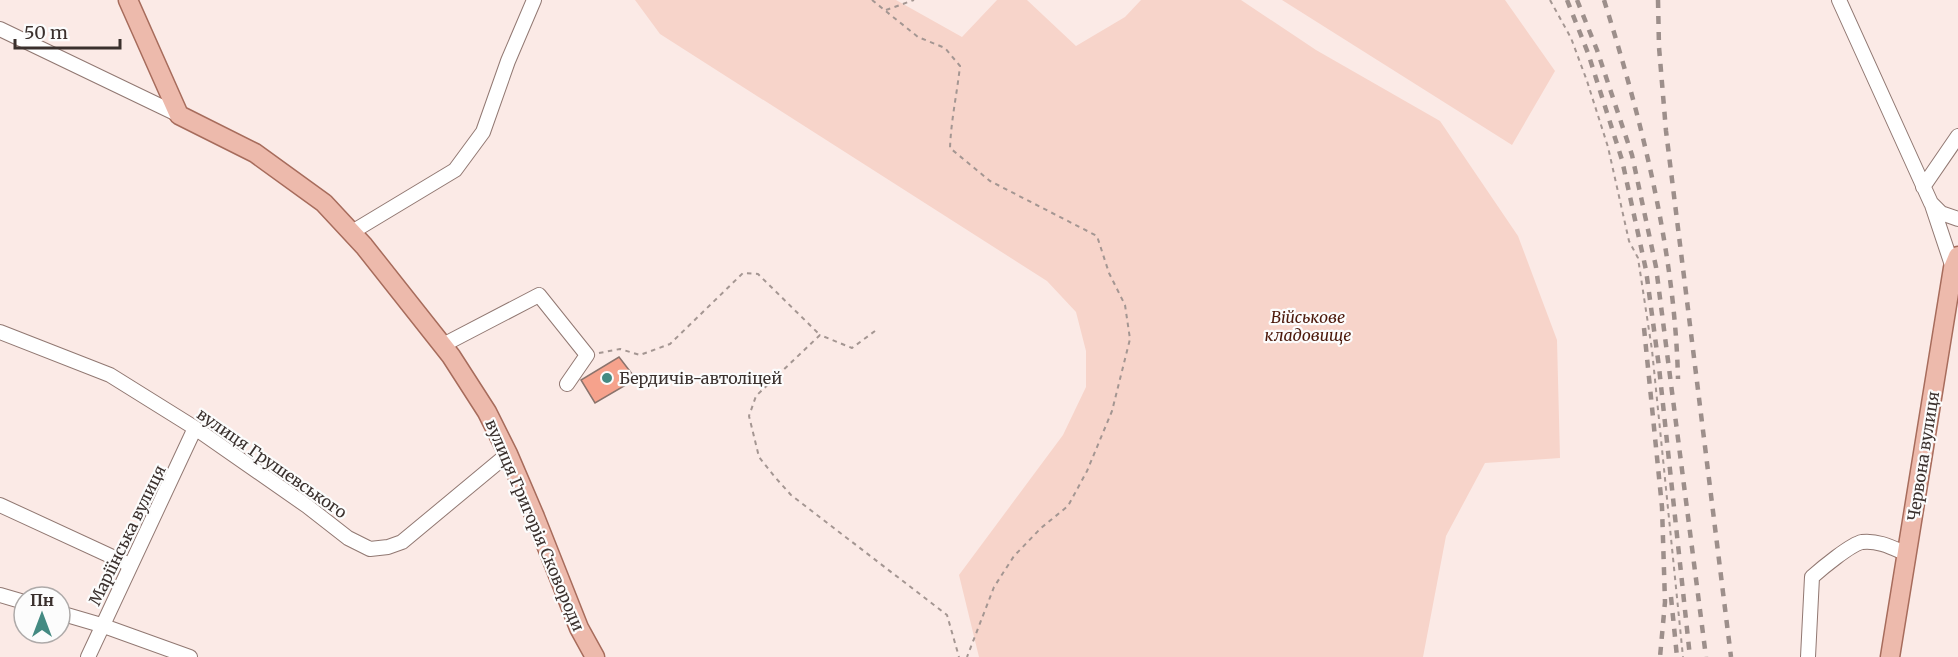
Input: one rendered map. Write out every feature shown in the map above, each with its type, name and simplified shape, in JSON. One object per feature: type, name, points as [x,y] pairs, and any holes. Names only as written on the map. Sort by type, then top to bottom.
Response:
[{"type":"main road","points":[[128,0],[179,115]]},
{"type":"main road","name":"вулиця Григорія Сковороди","points":[[179,115],[255,153],[324,203],[352,232],[443,345],[487,412],[535,517],[579,628],[595,657]]},
{"type":"main road","name":"Червона вулиця","points":[[1890,657],[1956,264]]},
{"type":"street","points":[[352,232],[455,170],[483,132],[508,61],[534,0]]},
{"type":"street","points":[[1839,0],[1931,203],[1956,264]]},
{"type":"street","name":"вулиця Григорія Сковороди","points":[[0,29],[179,115]]},
{"type":"street","points":[[1923,187],[1958,136]]},
{"type":"street","points":[[1931,203],[1941,213],[1958,219]]},
{"type":"street","points":[[443,345],[539,296],[587,355],[567,384]]},
{"type":"street","name":"вулиця Грушевського","points":[[0,332],[110,375],[195,428],[307,506],[348,538],[370,549],[388,548],[402,542],[507,454]]},
{"type":"street","name":"Маріїнська вулиця","points":[[88,657],[195,428]]},
{"type":"street","points":[[0,505],[130,565]]},
{"type":"street","points":[[1808,657],[1812,578],[1824,566],[1860,542],[1882,543],[1907,554]]},
{"type":"street","points":[[72,617],[190,657]]},
{"type":"path","points":[[872,0],[918,37],[945,48],[960,66],[951,120],[950,148],[990,181],[1097,236],[1109,273],[1125,305],[1130,339],[1112,411],[1087,471],[1068,506],[1041,528],[1014,556],[999,579],[967,657]]},
{"type":"path","points":[[885,11],[914,0]]},
{"type":"path","points":[[1550,0],[1571,38],[1587,81],[1608,147],[1629,241],[1638,258],[1652,350],[1683,657]]},
{"type":"path","points":[[587,355],[621,349],[640,355],[670,344],[743,273],[758,274],[820,335],[852,348],[875,331]]},
{"type":"path","points":[[820,335],[756,396],[749,416],[759,457],[791,495],[947,615],[959,657]]},
{"type":"green space","name":"Військове кладовище","points":[[635,0],[896,0],[962,37],[997,0],[1027,0],[1076,46],[1125,17],[1141,0],[1241,0],[1316,50],[1440,121],[1518,236],[1557,340],[1560,458],[1485,463],[1446,536],[1423,657],[979,657],[959,575],[1063,435],[1086,387],[1086,351],[1076,312],[1047,281],[660,34]]},
{"type":"green space","points":[[1282,0],[1505,0],[1555,71],[1512,145]]},
{"type":"building","points":[[619,357],[636,379],[595,403],[581,380]]},
{"type":"railway","points":[[1567,0],[1588,53],[1622,160],[1646,270],[1659,367],[1690,657]]},
{"type":"railway","points":[[1577,0],[1597,50],[1632,155],[1656,267],[1706,657]]},
{"type":"railway","points":[[1604,0],[1631,92],[1654,187],[1671,283],[1678,379]]},
{"type":"railway","points":[[1658,0],[1659,47],[1666,131],[1731,657]]},
{"type":"railway","points":[[1644,328],[1662,507],[1665,602],[1660,657]]},
{"type":"railway","points":[[1671,597],[1677,657]]},
{"type":"place","name":"Бердичів-автоліцей","points":[[607,378]]}]
